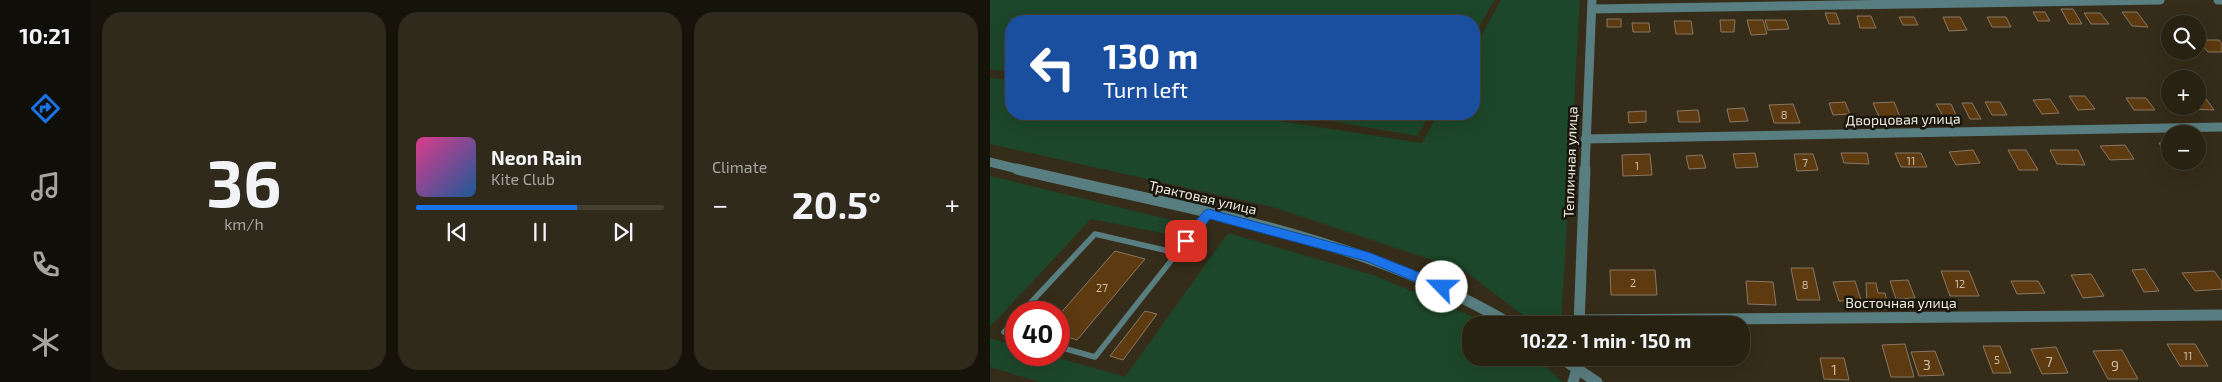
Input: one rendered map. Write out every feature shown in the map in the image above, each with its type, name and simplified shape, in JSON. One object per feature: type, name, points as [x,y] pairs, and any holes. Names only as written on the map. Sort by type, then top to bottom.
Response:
[{"type":"street","points":[[1592,5],[2160,0]]},
{"type":"street","name":"Тепличная улица","points":[[1579,316],[1592,5]]},
{"type":"street","name":"Дворцовая улица","points":[[1586,139],[2222,127]]},
{"type":"street","name":"Трактовая улица","points":[[990,162],[1261,226],[1368,257],[1478,302],[1499,316]]},
{"type":"street","name":"Восточная улица","points":[[1750,320],[2222,315]]},
{"type":"street","points":[[1573,382],[1577,366]]},
{"type":"street","points":[[1581,366],[1597,382]]},
{"type":"lane","points":[[1070,350],[1095,357],[1208,214]]},
{"type":"lane","points":[[1032,301],[1095,234],[1177,253]]},
{"type":"green space","points":[[990,0],[1494,0],[1480,25],[1480,15],[1005,15],[1005,71],[990,69]]},
{"type":"green space","points":[[1501,0],[1580,0],[1562,316],[1524,316],[1465,271],[1273,207],[990,144],[990,78],[1005,79],[1005,120],[1273,120],[1422,143],[1435,120],[1480,120],[1480,38]]},
{"type":"green space","points":[[1325,120],[1426,120],[1417,136]]},
{"type":"green space","points":[[990,176],[1188,224],[1182,237],[1091,219],[1014,301],[1005,301],[1005,311],[990,327]]},
{"type":"green space","points":[[1228,233],[1376,276],[1471,316],[1462,316],[1462,366],[1545,366],[1562,382],[1040,382],[990,367],[990,338],[1005,343],[1005,366],[1070,366],[1070,361],[1125,377]]},
{"type":"building","points":[[2061,9],[2073,9],[2082,24],[2069,24]]},
{"type":"building","points":[[2033,12],[2045,12],[2050,21],[2038,21]]},
{"type":"building","points":[[2122,12],[2137,12],[2148,27],[2132,26]]},
{"type":"building","points":[[1825,13],[1836,13],[1840,24],[1829,24]]},
{"type":"building","points":[[2084,13],[2100,13],[2109,24],[2091,24]]},
{"type":"building","points":[[1857,16],[1871,16],[1876,28],[1860,28]]},
{"type":"building","points":[[1899,17],[1914,17],[1918,25],[1903,25]]},
{"type":"building","points":[[1943,17],[1960,17],[1967,30],[1949,31]]},
{"type":"building","points":[[1987,17],[2006,17],[2011,27],[1992,27]]},
{"type":"building","points":[[1607,19],[1621,19],[1621,27],[1607,27]]},
{"type":"building","points":[[1720,20],[1735,20],[1734,32],[1721,32]]},
{"type":"building","points":[[1747,20],[1763,20],[1767,34],[1751,35]]},
{"type":"building","points":[[1765,20],[1786,20],[1789,29],[1768,30]]},
{"type":"building","points":[[1674,21],[1691,21],[1693,34],[1676,34]]},
{"type":"building","points":[[1632,23],[1649,23],[1650,32],[1633,32]]},
{"type":"building","points":[[2206,40],[2219,40],[2222,44],[2222,52],[2208,52],[2206,50]]},
{"type":"building","points":[[2069,96],[2085,96],[2095,109],[2078,110]]},
{"type":"building","points":[[2126,98],[2146,98],[2155,110],[2134,110]]},
{"type":"building","points":[[2050,99],[2059,113],[2042,114],[2033,100]]},
{"type":"building","points":[[2206,99],[2214,110],[2206,110]]},
{"type":"building","points":[[1845,102],[1850,114],[1833,115],[1829,103]]},
{"type":"building","points":[[1894,102],[1901,119],[1880,119],[1873,103]]},
{"type":"building","points":[[1985,102],[2000,102],[2007,115],[1992,115]]},
{"type":"building","points":[[1962,103],[1972,103],[1981,119],[1970,119]]},
{"type":"building","points":[[1793,104],[1800,123],[1774,123],[1769,105]]},
{"type":"building","points":[[1936,104],[1951,104],[1956,115],[1943,116]]},
{"type":"building","points":[[1744,108],[1748,121],[1730,122],[1727,109]]},
{"type":"building","points":[[1698,110],[1700,122],[1679,122],[1677,111]]},
{"type":"building","points":[[1646,111],[1646,122],[1629,123],[1628,112]]},
{"type":"building","points":[[2125,145],[2134,159],[2110,160],[2100,146]]},
{"type":"building","points":[[1973,150],[1980,163],[1956,165],[1949,152]]},
{"type":"building","points":[[2008,150],[2026,150],[2038,170],[2019,170]]},
{"type":"building","points":[[2050,150],[2078,150],[2085,165],[2057,164]]},
{"type":"building","points":[[1755,153],[1758,167],[1736,168],[1733,154]]},
{"type":"building","points":[[1841,153],[1867,153],[1869,164],[1844,163]]},
{"type":"building","points":[[1895,153],[1921,153],[1927,167],[1901,167]]},
{"type":"building","points":[[1650,154],[1652,175],[1623,176],[1622,155]]},
{"type":"building","points":[[1794,154],[1813,154],[1818,170],[1797,171]]},
{"type":"building","points":[[1702,155],[1706,168],[1689,169],[1686,156]]},
{"type":"building","points":[[1115,251],[1145,259],[1077,340],[1070,338],[1070,302]]},
{"type":"building","points":[[1791,268],[1813,268],[1820,300],[1797,300]]},
{"type":"building","points":[[2145,269],[2159,291],[2144,292],[2132,270]]},
{"type":"building","points":[[1610,270],[1655,270],[1657,295],[1611,295]]},
{"type":"building","points":[[1941,271],[1969,271],[1979,296],[1950,296]]},
{"type":"building","points":[[2214,271],[2222,282],[2222,289],[2195,291],[2182,273]]},
{"type":"building","points":[[2091,274],[2104,296],[2083,298],[2071,275]]},
{"type":"building","points":[[1908,280],[1915,298],[1896,299],[1890,281]]},
{"type":"building","points":[[1746,281],[1773,282],[1776,305],[1748,304]]},
{"type":"building","points":[[1855,281],[1861,300],[1839,301],[1833,282]]},
{"type":"building","points":[[2011,281],[2038,281],[2045,293],[2017,294]]},
{"type":"building","points":[[1866,283],[1876,283],[1878,293],[1885,293],[1888,305],[1867,305]]},
{"type":"building","points":[[1145,311],[1157,314],[1123,360],[1110,356]]},
{"type":"building","points":[[1905,344],[1914,377],[1891,377],[1882,345]]},
{"type":"building","points":[[2167,344],[2195,344],[2208,366],[2180,366]]},
{"type":"building","points":[[1983,346],[2000,346],[2011,373],[1993,373]]},
{"type":"building","points":[[2056,347],[2068,373],[2042,374],[2031,349]]},
{"type":"building","points":[[2122,350],[2138,379],[2108,379],[2093,351]]},
{"type":"building","points":[[1935,351],[1944,375],[1919,376],[1911,352]]},
{"type":"building","points":[[1820,358],[1844,358],[1849,380],[1824,379]]},
{"type":"route","points":[[1186,241],[1208,214],[1261,226],[1368,257],[1442,287]]}]
